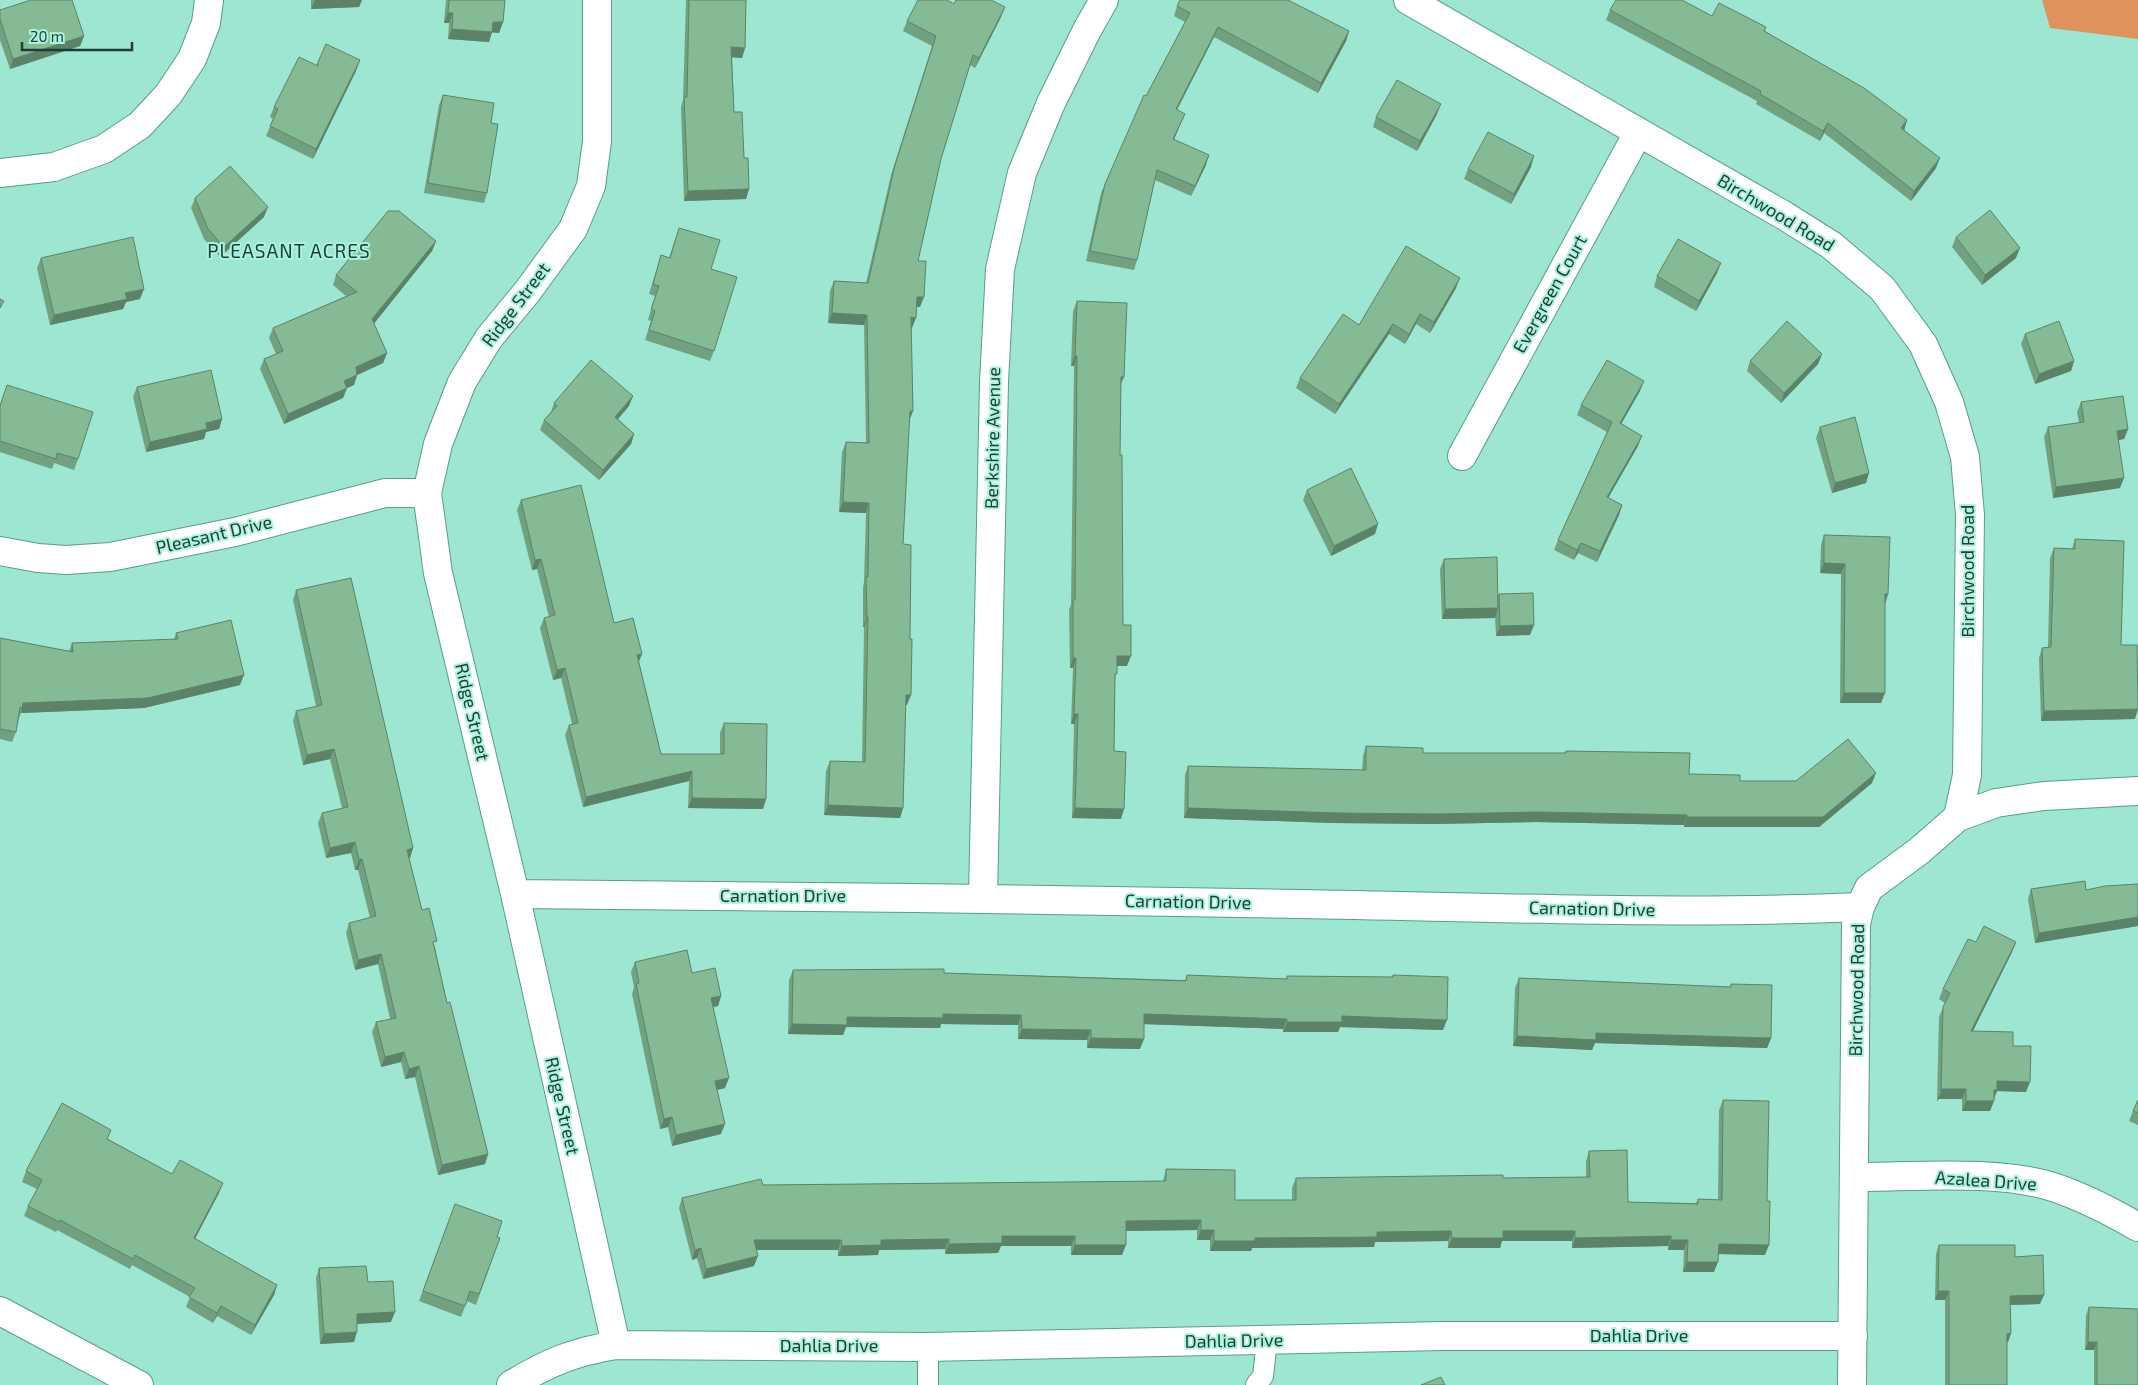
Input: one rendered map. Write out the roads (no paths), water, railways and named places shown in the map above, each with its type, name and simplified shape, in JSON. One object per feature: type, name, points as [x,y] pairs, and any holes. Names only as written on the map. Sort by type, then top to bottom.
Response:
[{"type":"street","points":[[0,173],[54,167],[104,149],[140,125],[168,95],[192,59],[206,23],[209,0]]},
{"type":"street","name":"Ridge Street","points":[[597,0],[597,141],[591,186],[573,229],[527,292],[489,338],[462,382],[438,444],[427,493],[438,573],[515,894],[616,1345]]},
{"type":"street","name":"Berkshire Avenue","points":[[983,898],[994,382],[1000,270],[1022,173],[1051,103],[1104,0]]},
{"type":"street","name":"Birchwood Road","points":[[1408,0],[1785,216],[1831,245],[1882,288],[1924,344],[1950,402],[1965,457],[1970,515],[1967,775],[1958,817],[1918,851],[1868,888],[1860,907],[1856,924],[1852,1385]]},
{"type":"street","name":"Evergreen Court","points":[[1462,456],[1638,133]]},
{"type":"street","name":"Pleasant Drive","points":[[0,551],[38,558],[66,560],[110,557],[235,532],[385,493],[427,493]]},
{"type":"street","points":[[1958,817],[1996,803],[2044,796],[2138,791]]},
{"type":"street","name":"Carnation Drive","points":[[515,894],[983,898],[1632,910],[1860,907]]},
{"type":"street","name":"Azalea Drive","points":[[1855,1177],[1976,1177],[2016,1180],[2055,1187],[2106,1209],[2138,1228]]},
{"type":"street","points":[[0,1311],[139,1385]]},
{"type":"street","name":"Dahlia Drive","points":[[616,1345],[928,1347],[1442,1336],[1853,1336]]},
{"type":"street","points":[[511,1385],[541,1366],[586,1350],[616,1345]]},
{"type":"lane","points":[[1256,1385],[1262,1376],[1268,1340]]},
{"type":"lane","points":[[928,1347],[928,1385]]},
{"type":"district","name":"PLEASANT ACRES","points":[[289,251]]}]
